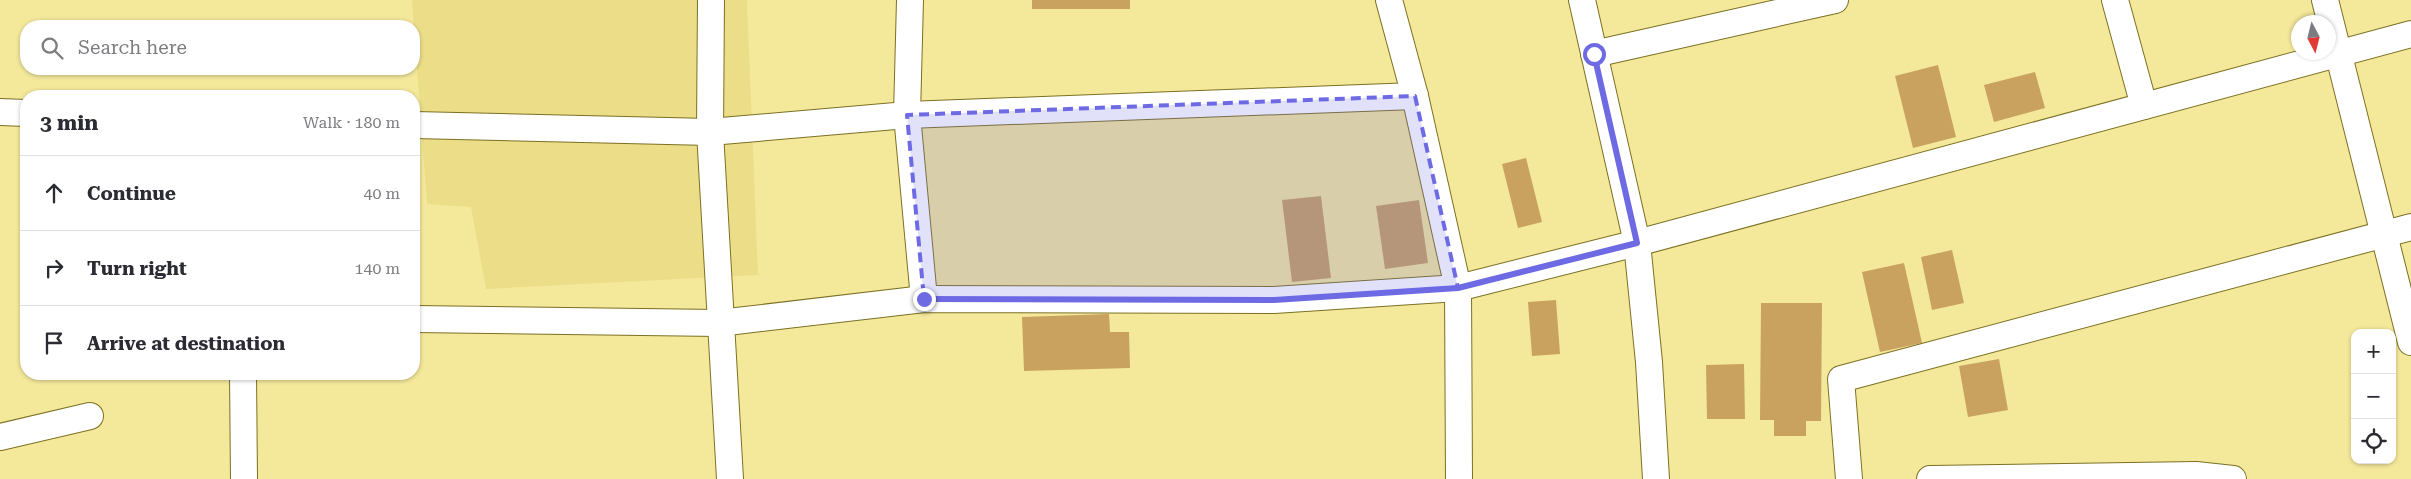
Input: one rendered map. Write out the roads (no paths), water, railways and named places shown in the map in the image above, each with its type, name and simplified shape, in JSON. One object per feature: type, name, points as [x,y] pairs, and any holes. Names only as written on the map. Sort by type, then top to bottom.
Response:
[{"type":"street","points":[[711,0],[710,132],[719,323],[730,479]]},
{"type":"street","points":[[910,0],[907,115],[924,299]]},
{"type":"street","points":[[1389,0],[1415,96],[1458,288],[1459,479]]},
{"type":"street","points":[[1582,0],[1637,243],[1649,362],[1656,479]]},
{"type":"street","points":[[1594,54],[1835,0]]},
{"type":"street","points":[[2114,0],[2144,106]]},
{"type":"street","points":[[2325,0],[2386,234],[2411,342]]},
{"type":"street","points":[[420,319],[719,323],[924,299],[1274,300],[1458,288],[1637,243],[2411,34]]},
{"type":"street","points":[[420,125],[710,132],[907,115],[1415,96]]},
{"type":"street","points":[[0,112],[20,113]]},
{"type":"street","points":[[1849,479],[1841,379],[2411,226]]},
{"type":"street","points":[[243,380],[244,479]]},
{"type":"street","points":[[0,437],[90,416]]},
{"type":"street","points":[[1930,479],[2196,476],[2233,479]]}]
